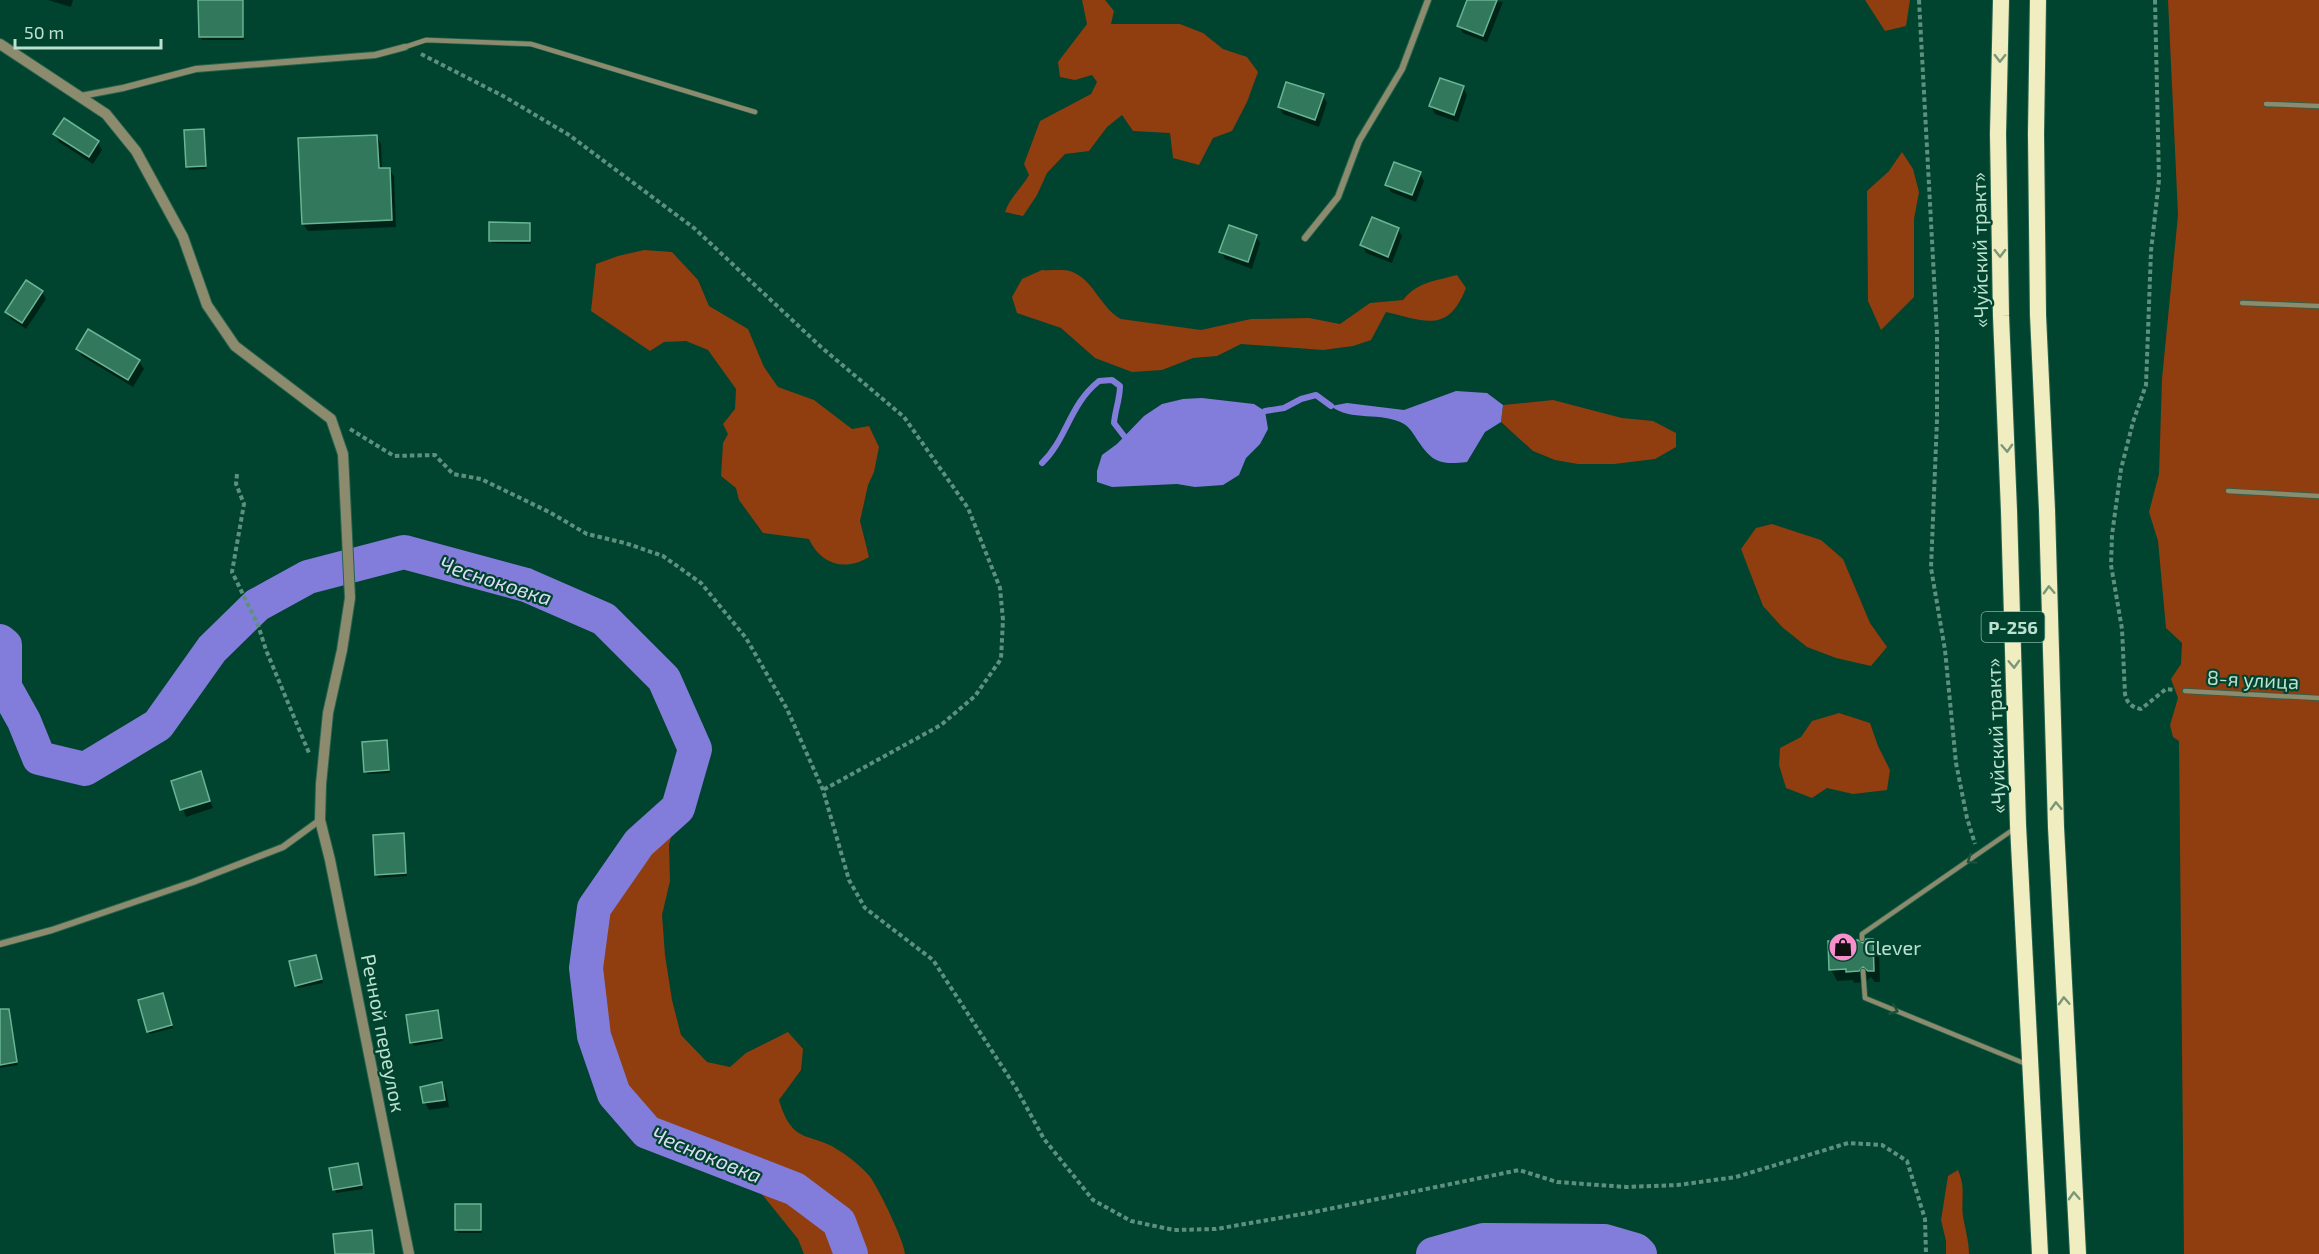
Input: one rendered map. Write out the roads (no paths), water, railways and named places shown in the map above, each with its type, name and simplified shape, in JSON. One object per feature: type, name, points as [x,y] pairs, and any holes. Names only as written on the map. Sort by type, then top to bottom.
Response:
[{"type":"highway","name":"«Чуйский тракт»","points":[[2001,0],[1998,134],[2001,316],[2018,825],[2040,1254]]},
{"type":"highway","name":"Р-256","points":[[2038,0],[2036,134],[2038,315],[2047,510],[2056,827],[2078,1254]]},
{"type":"street","points":[[1305,238],[1338,197],[1359,141],[1402,69],[1428,0]]},
{"type":"street","points":[[0,44],[80,97],[196,69],[375,55],[405,46]]},
{"type":"street","name":"Речной переулок","points":[[80,97],[106,114],[136,151],[183,237],[207,305],[235,346],[331,419],[343,454],[350,598],[342,650],[328,713],[320,820],[340,906],[409,1254]]},
{"type":"street","points":[[0,944],[52,930],[193,882],[249,858],[283,847],[320,820]]},
{"type":"lane","points":[[405,46],[426,40],[531,44],[755,112]]},
{"type":"lane","points":[[2266,104],[2319,106]]},
{"type":"lane","points":[[2242,303],[2319,306]]},
{"type":"lane","points":[[2228,491],[2319,496]]},
{"type":"lane","name":"8-я улица","points":[[2185,691],[2319,698]]},
{"type":"lane","points":[[1862,939],[1862,934],[2018,825]]},
{"type":"lane","points":[[1863,971],[1864,998],[2030,1066]]},
{"type":"waterway","points":[[1042,463],[1057,443],[1074,411],[1089,390],[1099,381],[1112,380],[1120,386],[1114,423],[1124,436]]},
{"type":"waterway","points":[[1265,411],[1284,408],[1301,399],[1316,395],[1331,406]]},
{"type":"waterway","name":"Чесноковка","points":[[0,641],[5,645],[5,687],[24,721],[39,758],[85,769],[158,725],[212,649],[257,605],[308,577],[404,552],[526,585],[604,619],[664,679],[695,749],[678,808],[639,843],[594,908],[586,968],[594,1036],[614,1094],[647,1132],[795,1189],[839,1222],[851,1254]]},
{"type":"waterway","name":"Чесноковка","points":[[1433,1254],[1483,1240],[1605,1241],[1636,1250],[1640,1254]]},
{"type":"place","name":"Clever","points":[[1843,947]]}]
